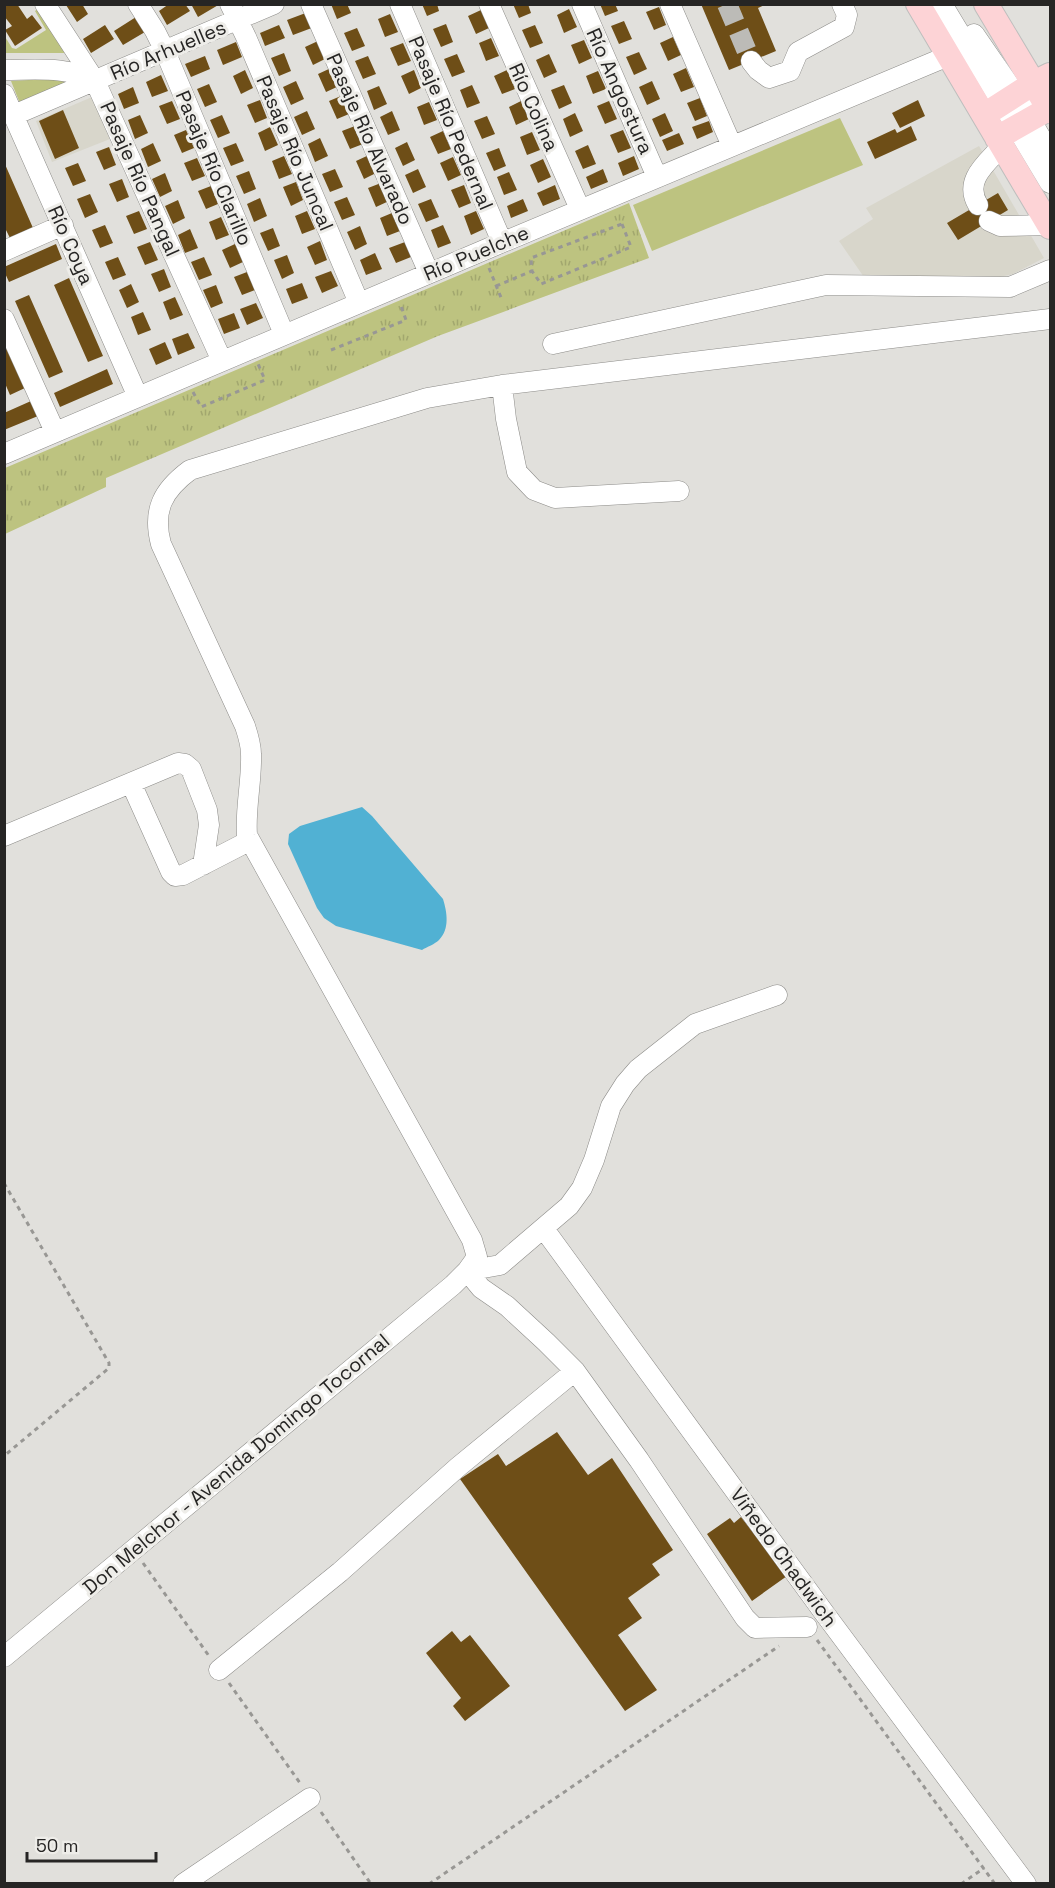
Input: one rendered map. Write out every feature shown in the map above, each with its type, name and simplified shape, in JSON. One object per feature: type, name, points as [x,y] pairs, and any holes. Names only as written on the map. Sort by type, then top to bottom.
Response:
[{"type":"main road","points":[[918,4],[948,56],[1017,94],[1028,123],[1050,226]]},
{"type":"main road","points":[[986,4],[1028,123]]},
{"type":"street","name":"Pasaje Río Pangal","points":[[45,4],[95,81],[222,361]]},
{"type":"street","name":"Pasaje Río Clarillo","points":[[138,4],[165,51],[284,334]]},
{"type":"street","name":"Río Arhuelles","points":[[14,115],[165,51],[234,12],[274,4]]},
{"type":"street","name":"Pasaje Río Alvarado","points":[[311,4],[429,273]]},
{"type":"street","name":"Pasaje Río Pedernal","points":[[400,4],[502,242]]},
{"type":"street","name":"Río Colina","points":[[489,4],[580,209]]},
{"type":"street","name":"Río Angostura","points":[[582,4],[657,177]]},
{"type":"street","points":[[670,4],[732,146]]},
{"type":"street","points":[[942,4],[1017,94]]},
{"type":"street","points":[[956,4],[1017,94]]},
{"type":"street","points":[[751,61],[769,78],[790,71],[798,52],[844,27],[850,8]]},
{"type":"street","name":"Pasaje Río Juncal","points":[[234,12],[359,303]]},
{"type":"street","name":"Río Puelche","points":[[4,454],[580,209],[948,56]]},
{"type":"street","name":"Río Arhuelles","points":[[4,70],[62,70],[78,73],[95,81]]},
{"type":"street","name":"Río Coya","points":[[4,94],[138,397]]},
{"type":"street","points":[[1028,123],[1050,153]]},
{"type":"street","points":[[1028,123],[1050,183]]},
{"type":"street","points":[[978,205],[972,193],[973,182],[1028,123]]},
{"type":"street","points":[[989,221],[1000,226],[1050,226]]},
{"type":"street","points":[[6,247],[63,225]]},
{"type":"street","points":[[553,344],[826,285],[1010,287],[1050,270]]},
{"type":"street","points":[[4,319],[55,432]]},
{"type":"street","points":[[467,1271],[477,1257],[472,1240],[249,841],[246,822],[250,743],[245,726],[161,544],[157,530],[157,514],[163,499],[173,484],[190,470],[427,398],[502,386],[1050,319]]},
{"type":"street","points":[[502,386],[506,419],[518,472],[534,490],[555,498],[679,491]]},
{"type":"street","points":[[4,836],[178,763],[185,764],[191,769],[207,810],[209,825],[203,865]]},
{"type":"street","points":[[131,783],[171,872],[175,876],[183,875],[249,841]]},
{"type":"street","points":[[467,1271],[500,1266],[569,1206],[582,1188],[594,1160],[611,1106],[638,1069],[695,1024],[777,995]]},
{"type":"street","name":"Viñedo Chadwich","points":[[544,1229],[825,1614],[1026,1884]]},
{"type":"street","points":[[467,1271],[481,1288],[507,1306],[574,1371],[639,1460],[745,1618],[755,1628],[807,1627]]},
{"type":"street","name":"Don Melchor - Avenida Domingo Tocornal","points":[[4,1657],[467,1271]]},
{"type":"street","points":[[219,1670],[340,1572],[458,1467],[574,1371]]},
{"type":"street","points":[[183,1884],[310,1798]]},
{"type":"path","points":[[622,224],[631,247],[541,284],[532,271],[531,258],[622,224]]},
{"type":"path","points":[[489,267],[502,300]]},
{"type":"path","points":[[496,286],[532,271]]},
{"type":"path","points":[[331,350],[406,320],[400,304]]},
{"type":"path","points":[[190,385],[201,407],[265,380],[255,357]]},
{"type":"path","points":[[4,1183],[109,1368],[4,1456]]},
{"type":"path","points":[[134,1550],[371,1884]]},
{"type":"path","points":[[429,1884],[807,1627],[995,1884]]},
{"type":"path","points":[[962,1884],[984,1868]]},
{"type":"shaded area","points":[[92,97],[110,139],[52,162],[36,121]]},
{"type":"shaded area","points":[[979,146],[1044,258],[1013,274],[1000,277],[866,280],[839,241],[873,219],[866,208]]},
{"type":"green space","points":[[41,7],[67,53],[5,53],[4,35],[12,48],[16,49],[46,30],[35,11]]},
{"type":"green space","points":[[64,78],[70,81],[21,106],[11,81]]},
{"type":"green space","points":[[840,118],[863,165],[652,251],[633,205]]},
{"type":"green space","points":[[629,203],[649,258],[438,336],[106,478],[106,487],[5,534],[5,468]]},
{"type":"water","points":[[362,807],[443,899],[446,915],[445,931],[437,941],[422,950],[336,926],[324,918],[317,908],[288,844],[289,834],[300,826]]},
{"type":"building","points":[[4,4],[17,4],[27,19],[32,15],[42,28],[15,46],[5,30],[12,26],[4,16]]},
{"type":"building","points":[[67,4],[82,4],[88,14],[77,22]]},
{"type":"building","points":[[169,4],[185,4],[190,11],[167,25],[159,11]]},
{"type":"building","points":[[191,4],[220,4],[198,17]]},
{"type":"building","points":[[331,4],[347,4],[351,13],[337,19]]},
{"type":"building","points":[[422,4],[437,4],[439,11],[427,16]]},
{"type":"building","points":[[513,4],[528,4],[531,13],[519,18]]},
{"type":"building","points":[[600,4],[615,4],[618,11],[605,16]]},
{"type":"building","points":[[701,4],[767,4],[758,8],[776,51],[729,70]]},
{"type":"building","points":[[659,7],[666,25],[654,30],[646,12]]},
{"type":"building","points":[[569,9],[577,27],[564,33],[557,15]]},
{"type":"building","points":[[481,10],[489,28],[476,34],[468,16]]},
{"type":"building","points":[[311,11],[317,26],[293,35],[287,20]]},
{"type":"building","points":[[390,14],[398,32],[385,37],[378,19]]},
{"type":"building","points":[[136,17],[145,32],[123,45],[114,31]]},
{"type":"building","points":[[624,21],[632,39],[619,44],[611,26]]},
{"type":"building","points":[[446,24],[453,42],[441,47],[433,29]]},
{"type":"building","points":[[105,25],[114,39],[91,53],[83,39]]},
{"type":"building","points":[[279,25],[285,38],[265,46],[260,33]]},
{"type":"building","points":[[535,25],[543,43],[530,48],[522,30]]},
{"type":"building","points":[[357,28],[365,46],[352,51],[344,33]]},
{"type":"building","points":[[673,37],[681,55],[668,61],[660,43]]},
{"type":"building","points":[[491,38],[499,56],[486,61],[479,43]]},
{"type":"building","points":[[584,40],[592,58],[579,64],[571,45]]},
{"type":"building","points":[[318,41],[325,59],[313,65],[305,47]]},
{"type":"building","points":[[236,42],[242,57],[223,65],[217,50]]},
{"type":"building","points":[[403,43],[411,61],[398,66],[390,48]]},
{"type":"building","points":[[639,52],[647,69],[634,75],[626,57]]},
{"type":"building","points":[[284,53],[291,71],[279,76],[271,58]]},
{"type":"building","points":[[457,54],[465,72],[452,77],[444,59]]},
{"type":"building","points":[[549,54],[557,72],[544,78],[536,60]]},
{"type":"building","points":[[205,56],[210,69],[191,77],[185,64]]},
{"type":"building","points":[[368,56],[376,74],[363,79],[355,61]]},
{"type":"building","points":[[331,68],[339,86],[326,92],[318,74]]},
{"type":"building","points":[[686,68],[694,87],[681,92],[673,74]]},
{"type":"building","points":[[245,70],[253,88],[241,94],[233,76]]},
{"type":"building","points":[[414,70],[421,88],[409,94],[401,76]]},
{"type":"building","points":[[507,70],[515,89],[502,94],[494,76]]},
{"type":"building","points":[[598,71],[606,89],[593,94],[586,76]]},
{"type":"building","points":[[161,75],[168,91],[152,97],[146,82]]},
{"type":"building","points":[[296,81],[304,99],[291,105],[283,87]]},
{"type":"building","points":[[652,81],[660,99],[647,105],[639,87]]},
{"type":"building","points":[[209,84],[217,102],[205,107],[197,89]]},
{"type":"building","points":[[472,85],[480,103],[467,108],[460,90]]},
{"type":"building","points":[[564,85],[572,103],[559,109],[551,90]]},
{"type":"building","points":[[379,86],[387,104],[374,110],[367,91]]},
{"type":"building","points":[[133,87],[139,103],[124,109],[118,94]]},
{"type":"building","points":[[341,96],[349,114],[337,119],[329,101]]},
{"type":"building","points":[[700,98],[707,116],[695,121],[687,103]]},
{"type":"building","points":[[260,100],[267,118],[255,123],[247,105]]},
{"type":"building","points":[[918,100],[925,116],[900,128],[892,113]]},
{"type":"building","points":[[172,101],[180,119],[167,124],[159,106]]},
{"type":"building","points":[[521,101],[529,119],[516,125],[509,107]]},
{"type":"building","points":[[609,101],[617,119],[605,124],[597,106]]},
{"type":"building","points":[[429,102],[437,120],[424,125],[417,107]]},
{"type":"building","points":[[63,110],[79,148],[55,159],[39,121]]},
{"type":"building","points":[[307,111],[315,129],[302,135],[294,117]]},
{"type":"building","points":[[392,111],[400,130],[388,135],[380,117]]},
{"type":"building","points":[[575,113],[583,131],[570,137],[563,119]]},
{"type":"building","points":[[665,113],[673,131],[660,137],[652,119]]},
{"type":"building","points":[[140,115],[148,133],[135,139],[128,120]]},
{"type":"building","points":[[222,115],[230,133],[218,138],[210,120]]},
{"type":"building","points":[[487,116],[495,134],[482,139],[474,121]]},
{"type":"building","points":[[709,121],[713,132],[697,139],[692,127]]},
{"type":"building","points":[[355,126],[363,144],[350,149],[342,131]]},
{"type":"building","points":[[911,126],[917,140],[875,159],[867,142],[895,129],[897,133]]},
{"type":"building","points":[[270,127],[278,145],[265,151],[258,133]]},
{"type":"building","points":[[186,130],[194,148],[182,153],[174,135]]},
{"type":"building","points":[[623,130],[631,148],[618,153],[610,135]]},
{"type":"building","points":[[443,131],[451,149],[438,154],[430,137]]},
{"type":"building","points":[[532,132],[540,150],[527,155],[520,137]]},
{"type":"building","points":[[679,133],[684,144],[667,151],[662,140]]},
{"type":"building","points":[[320,138],[328,156],[315,162],[308,144]]},
{"type":"building","points":[[407,142],[415,160],[403,166],[395,148]]},
{"type":"building","points":[[153,143],[161,161],[148,167],[141,149]]},
{"type":"building","points":[[236,143],[244,161],[231,166],[223,148]]},
{"type":"building","points":[[588,145],[596,164],[583,169],[575,151]]},
{"type":"building","points":[[109,147],[116,165],[104,170],[96,152]]},
{"type":"building","points":[[499,148],[506,166],[494,171],[486,153]]},
{"type":"building","points":[[369,155],[376,173],[364,179],[356,161]]},
{"type":"building","points":[[284,156],[292,174],[279,179],[272,161]]},
{"type":"building","points":[[634,156],[639,169],[623,176],[618,163]]},
{"type":"building","points":[[453,157],[461,175],[448,181],[440,163]]},
{"type":"building","points":[[197,158],[205,176],[192,181],[184,163]]},
{"type":"building","points":[[543,159],[551,177],[538,183],[530,165]]},
{"type":"building","points":[[4,162],[33,228],[10,238],[4,226]]},
{"type":"building","points":[[78,163],[86,181],[73,186],[65,168]]},
{"type":"building","points":[[335,169],[343,187],[330,192],[322,174]]},
{"type":"building","points":[[418,169],[426,187],[413,193],[405,175]]},
{"type":"building","points":[[603,169],[608,182],[591,189],[586,177]]},
{"type":"building","points":[[249,171],[256,189],[244,194],[236,176]]},
{"type":"building","points":[[509,172],[517,190],[504,195],[497,177]]},
{"type":"building","points":[[165,173],[172,191],[160,197],[152,179]]},
{"type":"building","points":[[122,179],[129,197],[117,202],[109,184]]},
{"type":"building","points":[[296,182],[303,200],[291,206],[283,187]]},
{"type":"building","points":[[381,183],[389,201],[376,207],[368,188]]},
{"type":"building","points":[[464,185],[471,203],[459,208],[451,190]]},
{"type":"building","points":[[555,185],[560,199],[543,206],[537,193]]},
{"type":"building","points":[[211,186],[218,204],[206,209],[198,191]]},
{"type":"building","points":[[998,193],[1008,210],[958,240],[947,223]]},
{"type":"building","points":[[90,194],[98,212],[85,218],[77,199]]},
{"type":"building","points":[[347,197],[355,215],[342,220],[334,202]]},
{"type":"building","points":[[260,198],[267,216],[254,222],[247,204]]},
{"type":"building","points":[[431,199],[439,217],[426,222],[418,204]]},
{"type":"building","points":[[523,199],[528,211],[511,218],[507,206]]},
{"type":"building","points":[[178,200],[185,218],[173,224],[165,206]]},
{"type":"building","points":[[139,211],[147,229],[134,234],[126,216]]},
{"type":"building","points":[[307,211],[315,229],[302,234],[295,216]]},
{"type":"building","points":[[476,211],[484,229],[471,235],[464,216]]},
{"type":"building","points":[[392,213],[400,231],[387,236],[380,218]]},
{"type":"building","points":[[221,217],[229,235],[216,240],[209,222]]},
{"type":"building","points":[[105,225],[113,243],[100,248],[92,230]]},
{"type":"building","points":[[443,225],[451,243],[438,248],[431,230]]},
{"type":"building","points":[[360,226],[367,244],[355,250],[347,232]]},
{"type":"building","points":[[273,228],[280,246],[268,251],[260,233]]},
{"type":"building","points":[[190,229],[198,248],[185,253],[178,235]]},
{"type":"building","points":[[320,241],[327,260],[315,265],[307,247]]},
{"type":"building","points":[[150,242],[158,260],[145,265],[137,247]]},
{"type":"building","points":[[405,242],[411,257],[396,263],[389,248]]},
{"type":"building","points":[[56,244],[62,259],[9,282],[4,267]]},
{"type":"building","points":[[235,244],[243,262],[230,268],[222,250]]},
{"type":"building","points":[[375,253],[382,269],[366,275],[360,260]]},
{"type":"building","points":[[287,255],[294,273],[282,279],[274,260]]},
{"type":"building","points":[[118,257],[126,275],[113,280],[105,262]]},
{"type":"building","points":[[204,257],[212,275],[199,280],[191,262]]},
{"type":"building","points":[[164,269],[171,287],[159,292],[151,274]]},
{"type":"building","points":[[331,271],[338,286],[322,293],[315,277]]},
{"type":"building","points":[[247,272],[255,290],[242,295],[234,277]]},
{"type":"building","points":[[69,278],[103,356],[88,362],[54,285]]},
{"type":"building","points":[[302,283],[308,298],[292,304],[286,289]]},
{"type":"building","points":[[131,284],[139,302],[127,308],[119,290]]},
{"type":"building","points":[[216,285],[223,303],[211,308],[203,290]]},
{"type":"building","points":[[29,295],[63,372],[49,378],[15,301]]},
{"type":"building","points":[[175,297],[183,315],[170,320],[163,302]]},
{"type":"building","points":[[256,303],[263,318],[247,325],[240,309]]},
{"type":"building","points":[[143,312],[151,330],[138,335],[131,317]]},
{"type":"building","points":[[234,313],[240,328],[224,334],[218,319]]},
{"type":"building","points":[[188,333],[195,348],[178,355],[172,339]]},
{"type":"building","points":[[4,341],[25,388],[10,395],[4,381]]},
{"type":"building","points":[[165,342],[172,358],[156,365],[149,349]]},
{"type":"building","points":[[107,369],[113,384],[60,407],[54,393]]},
{"type":"building","points":[[31,401],[38,416],[4,430],[4,413]]},
{"type":"building","points":[[557,1432],[588,1475],[612,1458],[673,1550],[652,1564],[660,1575],[628,1598],[642,1618],[618,1635],[657,1690],[625,1711],[460,1479],[498,1454],[506,1466]]},
{"type":"building","points":[[741,1517],[787,1576],[752,1601],[707,1534],[730,1518],[734,1523]]},
{"type":"building","points":[[452,1631],[461,1642],[470,1635],[510,1686],[465,1721],[453,1706],[461,1698],[426,1653]]},
{"type":"tunnel","points":[[727,4],[751,61]]}]
